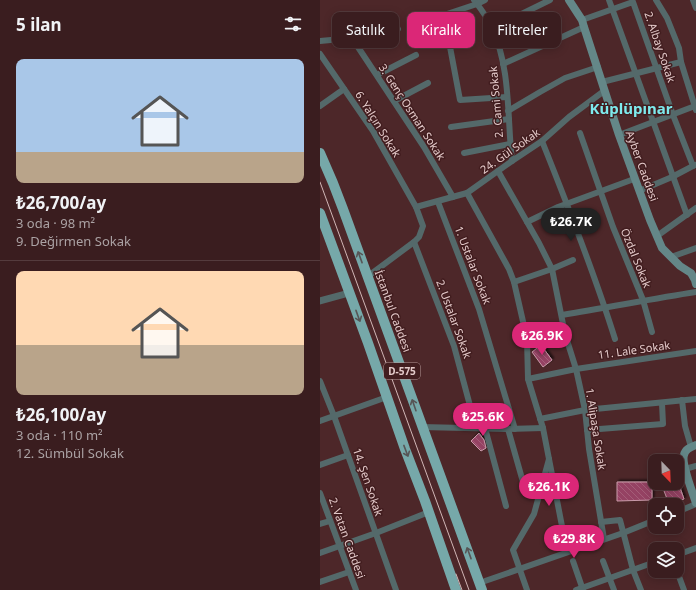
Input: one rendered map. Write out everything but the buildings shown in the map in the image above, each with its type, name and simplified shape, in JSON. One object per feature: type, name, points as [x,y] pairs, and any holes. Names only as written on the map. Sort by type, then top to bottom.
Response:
[{"type":"highway","name":"İstanbul Caddesi","points":[[320,153],[333,183],[422,427],[484,585]]},
{"type":"highway","name":"D-575","points":[[320,213],[456,590]]},
{"type":"main road","name":"Ayber Caddesi","points":[[568,0],[583,24],[634,179],[656,236],[662,248],[671,258],[691,273],[696,284]]},
{"type":"main road","points":[[694,446],[687,450],[683,457],[685,469],[694,489],[696,504]]},
{"type":"street","points":[[485,0],[476,2],[444,15],[460,100],[507,97]]},
{"type":"street","points":[[525,12],[550,0]]},
{"type":"street","points":[[609,0],[687,215]]},
{"type":"street","points":[[619,135],[695,108],[679,48],[667,18],[656,0]]},
{"type":"street","points":[[693,0],[696,8]]},
{"type":"street","name":"2. Cami Sokak","points":[[476,2],[483,12]]},
{"type":"street","name":"2. Albay Sokak","points":[[613,9],[633,2],[673,115],[694,165]]},
{"type":"street","points":[[503,64],[613,9]]},
{"type":"street","points":[[320,41],[332,40]]},
{"type":"street","name":"3. Genç Osman Sokak","points":[[359,48],[424,147],[453,197]]},
{"type":"street","name":"2. Cami Sokak","points":[[498,48],[503,64],[512,161]]},
{"type":"street","name":"6. Yalçın Sokak","points":[[320,54],[373,131],[416,207],[423,226],[419,237],[414,242]]},
{"type":"street","points":[[377,75],[416,55]]},
{"type":"street","points":[[602,82],[682,62]]},
{"type":"street","points":[[508,111],[565,78],[598,67]]},
{"type":"street","points":[[394,101],[428,84]]},
{"type":"street","points":[[320,106],[344,89]]},
{"type":"street","name":"24. Gül Sokak","points":[[416,207],[467,193],[542,141],[569,117],[604,91]]},
{"type":"street","points":[[451,127],[509,119]]},
{"type":"street","name":"Özdal Sokak","points":[[580,133],[613,227],[643,300],[652,332]]},
{"type":"street","points":[[542,141],[567,204],[615,339]]},
{"type":"street","points":[[464,153],[510,144]]},
{"type":"street","points":[[639,191],[672,177],[694,165]]},
{"type":"street","name":"1. Alipaşa Sokak","points":[[498,171],[552,269],[585,410],[589,449],[604,539]]},
{"type":"street","points":[[527,222],[567,204],[634,179]]},
{"type":"street","points":[[467,193],[509,269],[514,282],[527,339],[528,379],[550,457],[567,552]]},
{"type":"street","name":"1. Ustalar Sokak","points":[[438,202],[479,309],[515,428]]},
{"type":"street","points":[[656,236],[696,208]]},
{"type":"street","points":[[367,277],[414,242]]},
{"type":"street","name":"2. Ustalar Sokak","points":[[414,242],[454,346],[476,428]]},
{"type":"street","points":[[671,258],[696,248]]},
{"type":"street","points":[[514,282],[573,260]]},
{"type":"street","points":[[562,315],[696,292]]},
{"type":"street","points":[[320,301],[349,293]]},
{"type":"street","name":"11. Lale Sokak","points":[[528,379],[576,369],[696,351]]},
{"type":"street","name":"14. Şen Sokak","points":[[320,381],[396,590]]},
{"type":"street","points":[[320,421],[387,397]]},
{"type":"street","points":[[540,419],[585,410],[696,399]]},
{"type":"street","points":[[682,400],[685,426],[694,446]]},
{"type":"street","points":[[587,430],[663,424],[662,403]]},
{"type":"street","points":[[422,427],[508,429],[543,428]]},
{"type":"street","points":[[485,428],[506,506]]},
{"type":"street","points":[[508,429],[523,482]]},
{"type":"street","points":[[320,465],[348,455]]},
{"type":"street","points":[[527,590],[514,550],[534,514],[550,457]]},
{"type":"street","points":[[685,469],[696,466]]},
{"type":"street","name":"2. Vatan Caddesi","points":[[321,496],[356,590]]},
{"type":"street","points":[[684,509],[696,504]]},
{"type":"street","points":[[320,553],[429,512]]},
{"type":"street","points":[[320,524],[330,520]]},
{"type":"street","points":[[601,522],[620,520],[633,570],[641,590]]},
{"type":"street","points":[[484,585],[520,568],[648,523]]},
{"type":"street","points":[[684,552],[696,548]]},
{"type":"street","points":[[603,560],[614,590]]},
{"type":"street","points":[[573,561],[580,589],[648,565]]},
{"type":"street","points":[[320,582],[349,572]]},
{"type":"street","points":[[680,578],[684,590]]},
{"type":"tram line","points":[[320,182],[469,590]]},
{"type":"tram line","points":[[456,574],[462,590]]},
{"type":"district","name":"Küplüpınar","points":[[631,109]]}]
